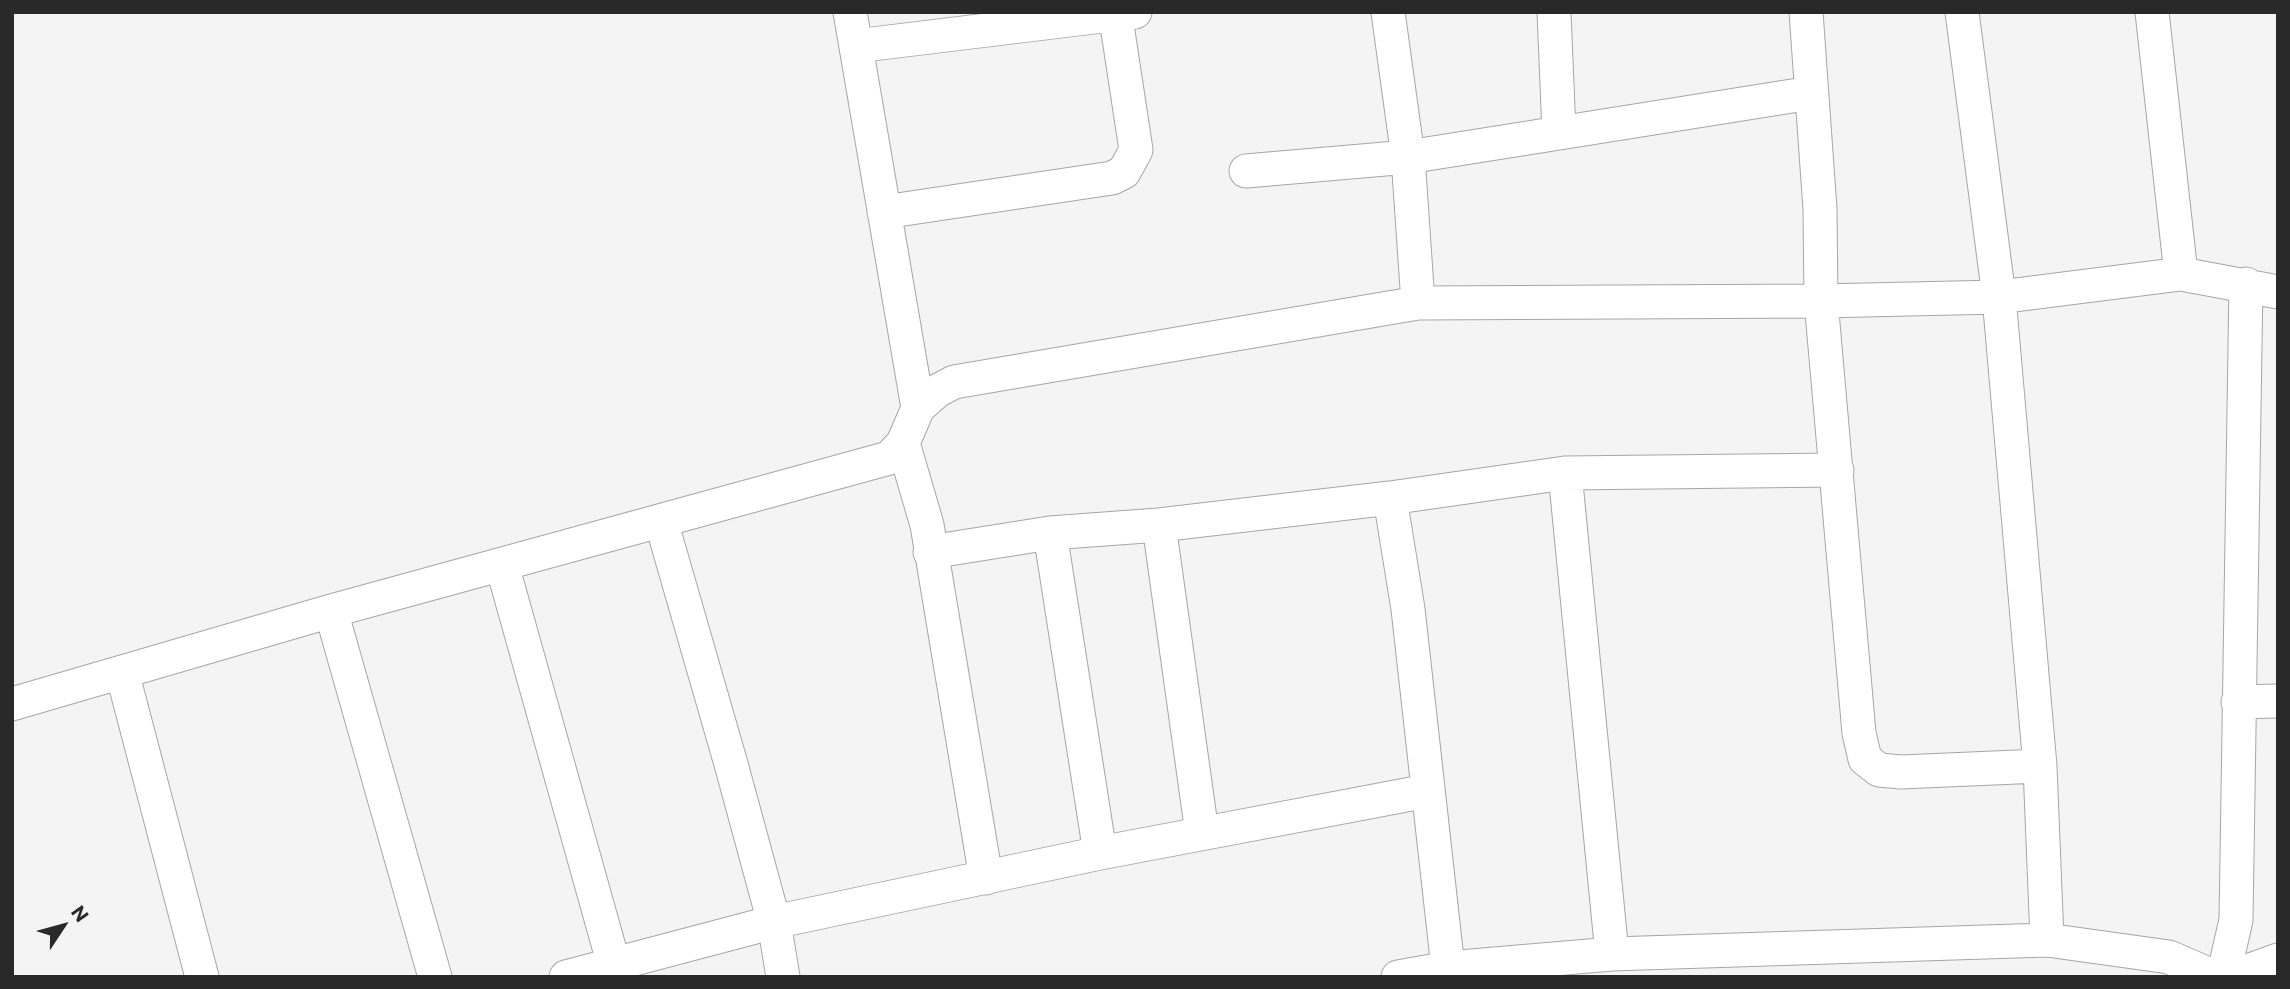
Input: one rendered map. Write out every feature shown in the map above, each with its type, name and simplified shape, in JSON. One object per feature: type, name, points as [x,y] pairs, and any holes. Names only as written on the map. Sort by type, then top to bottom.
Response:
[{"type":"street","points":[[850,12],[918,408]]},
{"type":"street","points":[[1388,12],[1408,157],[1418,303]]},
{"type":"street","points":[[1554,12],[1559,133]]},
{"type":"street","points":[[1806,12],[1820,209],[1821,301],[1859,733],[1865,759],[1880,770],[1901,772],[2040,766]]},
{"type":"street","points":[[1962,12],[1999,297],[2040,766],[2047,940]]},
{"type":"street","points":[[2152,12],[2182,274]]},
{"type":"street","points":[[856,46],[1122,13],[1136,150],[1124,172],[1112,178],[884,212]]},
{"type":"street","points":[[1246,171],[1408,157],[1811,93]]},
{"type":"street","points":[[12,704],[331,611],[889,457],[902,443],[918,408],[937,391],[954,382],[1418,303],[1821,301],[1999,297],[2182,274],[2262,288],[2238,702],[2236,920],[2223,977]]},
{"type":"street","points":[[902,443],[927,525],[930,552],[940,591],[986,878]]},
{"type":"street","points":[[930,552],[1050,533],[1159,525],[1391,498],[1565,472],[1837,471]]},
{"type":"street","points":[[1565,472],[1612,954]]},
{"type":"street","points":[[1391,498],[1408,609],[1448,968]]},
{"type":"street","points":[[661,521],[774,922],[783,977]]},
{"type":"street","points":[[1159,525],[1202,833]]},
{"type":"street","points":[[1050,533],[1100,853]]},
{"type":"street","points":[[502,565],[614,965]]},
{"type":"street","points":[[331,611],[435,977]]},
{"type":"street","points":[[121,672],[202,977]]},
{"type":"street","points":[[2238,702],[2278,701]]},
{"type":"street","points":[[566,977],[774,922],[1100,853],[1427,791]]},
{"type":"street","points":[[1398,977],[1448,968],[1612,954],[1765,963],[2047,940],[2169,957],[2215,977]]},
{"type":"street","points":[[2231,977],[2278,960]]}]
